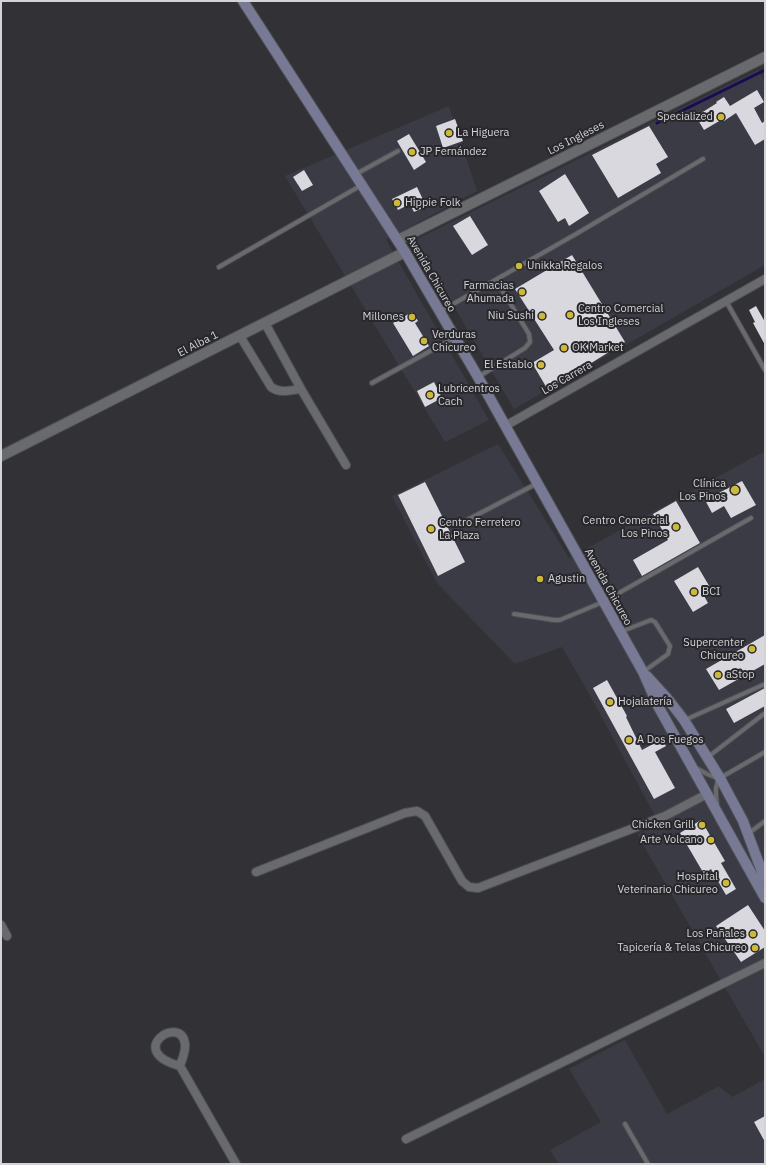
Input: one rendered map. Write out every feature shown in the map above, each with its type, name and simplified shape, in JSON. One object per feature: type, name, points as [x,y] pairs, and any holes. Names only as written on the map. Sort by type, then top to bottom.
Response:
[{"type":"main road","name":"Avenida Chicureo","points":[[243,1],[398,240],[478,377],[643,672],[658,706],[765,898]]},
{"type":"main road","name":"Avenida Chicureo","points":[[643,672],[667,698],[684,720],[720,778],[732,799],[748,834],[765,880]]},
{"type":"street","name":"Los Ingleses","points":[[398,240],[765,57]]},
{"type":"street","name":"El Alba 1","points":[[1,456],[405,252]]},
{"type":"street","name":"Los Carrera","points":[[505,426],[765,279]]},
{"type":"street","points":[[265,323],[346,465]]},
{"type":"street","points":[[240,336],[271,387],[278,391],[301,388]]},
{"type":"street","points":[[256,872],[406,813],[417,811],[425,816],[462,881],[469,887],[478,888],[665,816],[707,794]]},
{"type":"street","points":[[1,925],[7,936]]},
{"type":"street","points":[[406,1139],[765,963]]},
{"type":"street","points":[[180,1066],[236,1164]]},
{"type":"lane","points":[[356,174],[398,151]]},
{"type":"lane","points":[[439,312],[703,159]]},
{"type":"lane","points":[[219,267],[362,184]]},
{"type":"lane","points":[[478,377],[526,348],[530,342],[529,334],[496,280]]},
{"type":"lane","points":[[726,301],[765,370]]},
{"type":"lane","points":[[372,383],[454,338]]},
{"type":"lane","points":[[467,520],[537,484]]},
{"type":"lane","points":[[514,614],[560,620],[603,602],[751,518]]},
{"type":"lane","points":[[620,632],[651,620],[655,622],[670,646],[668,654],[643,672]]},
{"type":"lane","points":[[684,720],[765,684]]},
{"type":"lane","points":[[708,758],[765,713]]},
{"type":"lane","points":[[718,815],[716,792],[717,782],[720,778],[765,752]]},
{"type":"lane","points":[[692,766],[707,774],[720,778]]},
{"type":"lane","points":[[748,834],[765,821]]},
{"type":"lane","points":[[625,1124],[648,1164]]},
{"type":"shaded area","points":[[758,70],[765,82],[765,265],[514,409],[415,240]]},
{"type":"shaded area","points":[[449,106],[477,191],[386,240],[489,420],[445,442],[285,176]]},
{"type":"shaded area","points":[[498,444],[569,558],[765,451],[765,1057],[637,834],[660,825],[562,647],[515,664],[437,583],[392,496]]},
{"type":"shaded area","points":[[625,1040],[667,1114],[719,1086],[732,1097],[765,1079],[765,1164],[559,1164],[550,1150],[601,1122],[569,1069]]},
{"type":"building","points":[[757,90],[764,102],[754,108],[762,123],[765,121],[765,139],[755,145],[736,113],[724,121],[721,120],[704,130],[698,120],[700,119],[698,115],[724,97],[730,106]]},
{"type":"building","name":"La Higuera","points":[[455,119],[463,141],[443,148],[436,126]]},
{"type":"building","points":[[649,126],[668,157],[656,164],[661,173],[618,198],[592,155]]},
{"type":"building","name":"JP Fernández","points":[[409,134],[426,162],[414,170],[397,141]]},
{"type":"building","points":[[304,170],[313,185],[302,191],[293,177]]},
{"type":"building","points":[[565,174],[589,213],[569,226],[565,218],[558,222],[539,191]]},
{"type":"building","points":[[417,187],[426,206],[414,212],[410,204],[398,210],[392,199]]},
{"type":"building","points":[[470,216],[488,245],[472,255],[453,226]]},
{"type":"building","name":"Centro Comercial Los Ingleses","points":[[572,255],[625,342],[548,390],[532,363],[554,350],[515,289]]},
{"type":"building","points":[[756,306],[765,322],[765,345],[753,323],[755,322],[749,310]]},
{"type":"building","points":[[412,312],[418,321],[415,323],[429,346],[413,356],[393,323]]},
{"type":"building","name":"Lubricentros Cach","points":[[434,382],[442,398],[425,407],[417,391]]},
{"type":"building","name":"Clínica Los Pinos","points":[[742,481],[756,505],[731,518],[724,506],[712,513],[705,500]]},
{"type":"building","name":"Centro Ferretero La Plaza","points":[[425,482],[465,562],[438,576],[398,495]]},
{"type":"building","name":"Centro Comercial Los Pinos","points":[[676,501],[700,543],[642,576],[633,560],[668,540],[653,514]]},
{"type":"building","name":"BCI","points":[[698,567],[711,589],[703,594],[708,603],[693,612],[674,581]]},
{"type":"building","name":"Supercenter Chicureo","points":[[765,635],[765,664],[719,690],[706,669]]},
{"type":"building","points":[[607,680],[627,716],[626,717],[642,750],[662,739],[666,746],[655,752],[675,788],[654,799],[593,688]]},
{"type":"building","points":[[765,688],[765,706],[734,723],[726,709]]},
{"type":"building","points":[[701,820],[725,861],[721,863],[736,889],[726,895],[711,869],[704,874],[680,833]]},
{"type":"building","points":[[748,905],[765,931],[765,947],[741,962],[716,926]]},
{"type":"building","points":[[765,1116],[765,1142],[754,1122]]},
{"type":"waterway","points":[[657,123],[765,70]]},
{"type":"place","name":"Specialized","points":[[721,117]]},
{"type":"place","name":"La Higuera","points":[[449,133]]},
{"type":"place","name":"JP Fernández","points":[[412,152]]},
{"type":"place","name":"Hippie Folk","points":[[397,203]]},
{"type":"place","name":"Unikka Regalos","points":[[519,266]]},
{"type":"place","name":"Farmacias Ahumada","points":[[522,292]]},
{"type":"place","name":"Centro Comercial Los Ingleses","points":[[570,315]]},
{"type":"place","name":"Niu Sushi","points":[[542,316]]},
{"type":"place","name":"Millones","points":[[412,317]]},
{"type":"place","name":"Verduras Chicureo","points":[[424,341]]},
{"type":"place","name":"OK Market","points":[[564,348]]},
{"type":"place","name":"El Establo","points":[[541,365]]},
{"type":"place","name":"Lubricentros Cach","points":[[430,395]]},
{"type":"place","name":"Clínica Los Pinos","points":[[735,490]]},
{"type":"place","name":"Centro Comercial Los Pinos","points":[[676,527]]},
{"type":"place","name":"Centro Ferretero La Plaza","points":[[431,529]]},
{"type":"place","name":"Agustin","points":[[540,579]]},
{"type":"place","name":"BCI","points":[[694,592]]},
{"type":"place","name":"Supercenter Chicureo","points":[[752,649]]},
{"type":"place","name":"aStop","points":[[718,675]]},
{"type":"place","name":"Hojalatería","points":[[610,702]]},
{"type":"place","name":"A Dos Fuegos","points":[[629,740]]},
{"type":"place","name":"Chicken Grill","points":[[702,825]]},
{"type":"place","name":"Arte Volcano","points":[[711,840]]},
{"type":"place","name":"Hospital Veterinario Chicureo","points":[[726,883]]},
{"type":"place","name":"Los Pañales","points":[[753,934]]},
{"type":"place","name":"Tapicería & Telas Chicureo","points":[[755,948]]}]
